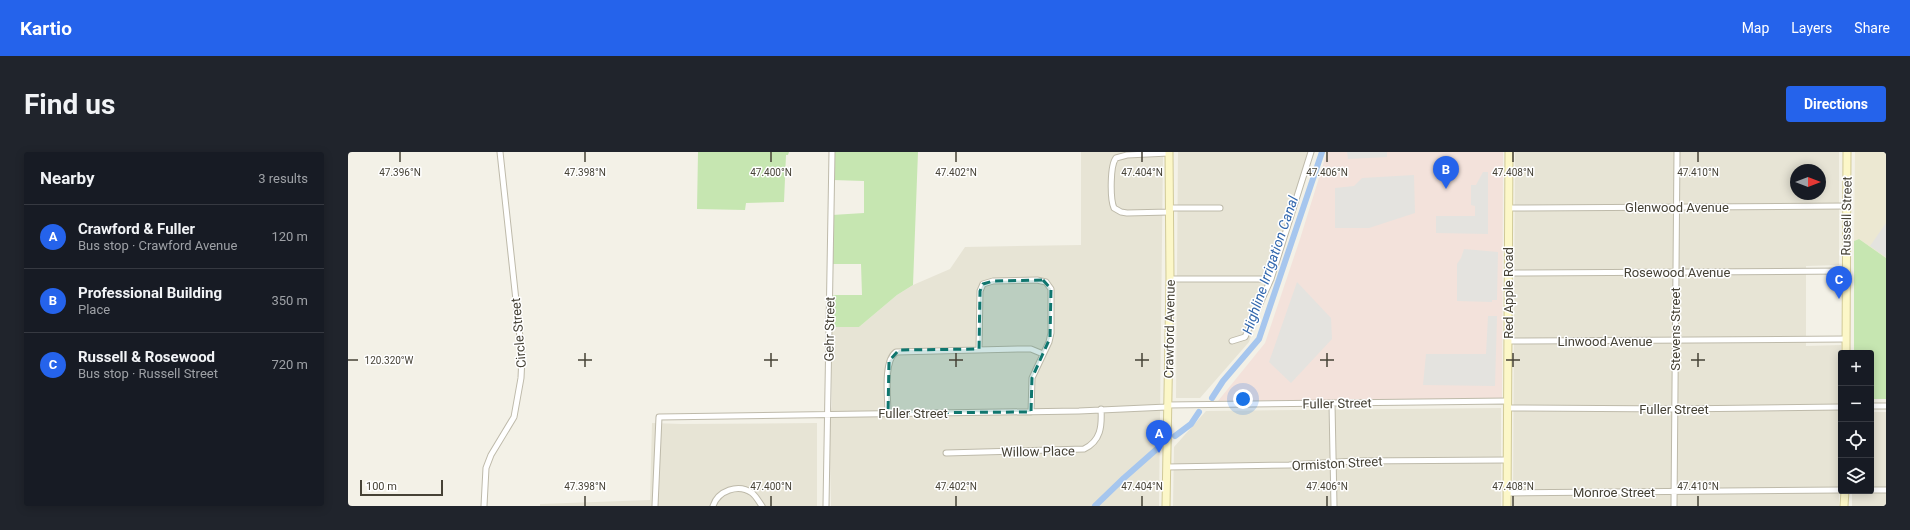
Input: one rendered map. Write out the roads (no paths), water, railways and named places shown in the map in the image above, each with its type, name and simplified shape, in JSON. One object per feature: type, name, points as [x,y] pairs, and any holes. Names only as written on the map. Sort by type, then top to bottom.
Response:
[{"type":"street","name":"Circle Street","points":[[484,506],[486,468],[491,455],[514,417],[521,378],[522,356],[500,152]]},
{"type":"street","name":"Gehr Street","points":[[826,506],[832,152]]},
{"type":"street","points":[[1169,152],[1127,154],[1116,158],[1112,166],[1112,199],[1114,208],[1121,212],[1220,208]]},
{"type":"street","name":"Crawford Avenue","points":[[1166,506],[1170,279],[1169,152]]},
{"type":"street","points":[[1232,342],[1245,337],[1271,279],[1311,152]]},
{"type":"street","name":"Red Apple Road","points":[[1506,506],[1509,152]]},
{"type":"street","name":"Stevens Street","points":[[1674,506],[1674,340],[1677,152]]},
{"type":"street","name":"Russell Street","points":[[1846,350],[1847,152]]},
{"type":"street","name":"Glenwood Avenue","points":[[1509,208],[1846,206]]},
{"type":"street","name":"Rosewood Avenue","points":[[1508,273],[1846,271]]},
{"type":"street","points":[[1170,279],[1271,279]]},
{"type":"street","points":[[979,349],[980,291],[983,284],[993,281],[1037,280],[1046,282],[1051,289],[1050,338],[1032,378],[1031,412]]},
{"type":"street","name":"Linwood Avenue","points":[[1508,341],[1846,339]]},
{"type":"street","points":[[888,413],[888,366],[891,356],[896,352],[1026,349],[1043,354]]},
{"type":"street","name":"Fuller Street","points":[[655,506],[659,417],[1031,412],[1167,406],[1332,404],[1507,405],[1674,409],[1838,407]]},
{"type":"street","points":[[1332,404],[1334,506]]},
{"type":"street","points":[[1874,406],[1886,406]]},
{"type":"street","name":"Willow Place","points":[[946,453],[1084,449],[1091,445],[1100,433],[1101,409]]},
{"type":"street","name":"Ormiston Street","points":[[1167,467],[1332,464],[1363,461],[1507,460]]},
{"type":"street","points":[[713,506],[715,499],[726,490],[740,489],[752,493],[762,506]]},
{"type":"street","name":"Monroe Street","points":[[1507,493],[1838,490]]},
{"type":"street","points":[[1874,490],[1886,490]]},
{"type":"street","points":[[1844,506],[1845,494]]},
{"type":"waterway","name":"Highline Irrigation Canal","points":[[1212,398],[1223,381],[1259,339],[1322,152]]},
{"type":"waterway","name":"Highline Irrigation Canal","points":[[1175,436],[1191,424],[1199,412]]},
{"type":"waterway","points":[[1095,506],[1158,448]]},
{"type":"place","name":"Professional Building","points":[[1446,189]]},
{"type":"place","name":"Russell & Rosewood","points":[[1839,299]]},
{"type":"place","name":"Crawford & Fuller","points":[[1159,453]]}]
